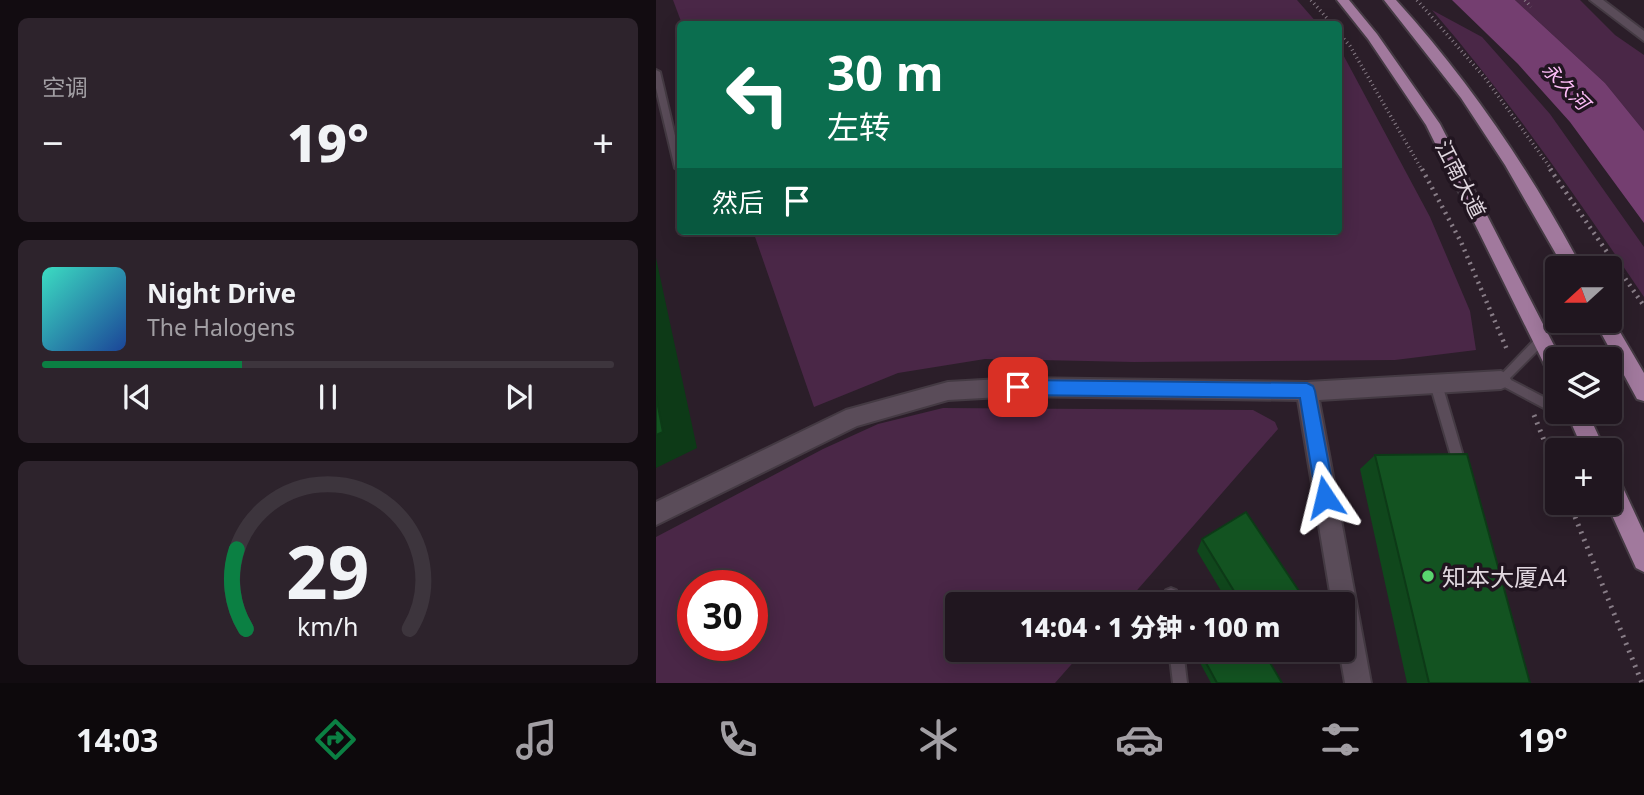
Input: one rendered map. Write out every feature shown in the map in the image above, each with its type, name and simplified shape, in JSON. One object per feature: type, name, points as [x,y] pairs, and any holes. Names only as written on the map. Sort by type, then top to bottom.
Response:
[{"type":"main road","name":"江南大道","points":[[1343,0],[1373,37],[1432,124],[1547,347]]},
{"type":"main road","points":[[1390,0],[1449,72],[1496,139],[1566,256]]},
{"type":"main road","points":[[1610,333],[1644,392]]},
{"type":"main road","points":[[1622,511],[1644,560]]},
{"type":"street","points":[[1596,0],[1644,37]]},
{"type":"street","points":[[656,514],[853,417],[948,391],[1018,387],[1307,391],[1436,384],[1508,374]]},
{"type":"street","points":[[1307,391],[1358,683]]},
{"type":"lane","points":[[656,72],[677,160]]},
{"type":"lane","points":[[1543,338],[1508,374],[1525,393],[1545,404]]},
{"type":"lane","points":[[1436,384],[1463,475]]},
{"type":"lane","points":[[1177,662],[1179,683]]},
{"type":"path","points":[[1311,0],[1329,21]]},
{"type":"path","points":[[1417,0],[1485,78],[1585,217],[1644,306]]},
{"type":"path","points":[[1525,0],[1531,7]]},
{"type":"path","points":[[1342,37],[1405,138],[1461,242],[1508,374]]},
{"type":"path","points":[[1525,393],[1545,443]]},
{"type":"path","points":[[1574,515],[1642,683]]},
{"type":"shaded area","points":[[673,0],[1297,0],[1315,21],[681,21]]},
{"type":"shaded area","points":[[1515,0],[1580,0],[1615,35],[1644,55],[1644,131],[1605,83]]},
{"type":"shaded area","points":[[1432,10],[1482,37],[1550,114],[1644,247],[1644,297],[1622,265],[1622,256],[1616,256],[1516,114]]},
{"type":"shaded area","points":[[1342,53],[1430,217],[1470,311],[1476,350],[1395,360],[1134,362],[985,359],[898,373],[814,407],[754,235],[1342,235]]},
{"type":"shaded area","points":[[943,408],[1253,410],[1275,422],[1278,429],[1135,592],[945,592],[945,662],[1074,662],[1055,683],[656,683],[656,537],[823,449],[878,424]]},
{"type":"water","name":"永久河","points":[[1452,0],[1515,0],[1605,83],[1644,131],[1644,223],[1570,122],[1518,64]]},
{"type":"building","points":[[656,396],[663,432],[656,435]]},
{"type":"building","name":"知本大厦A4","points":[[1467,454],[1530,683],[1429,683],[1375,455]]},
{"type":"building","points":[[1246,512],[1300,592],[1235,592],[1202,539]]},
{"type":"building","points":[[1206,662],[1270,662],[1282,683],[1217,683]]},
{"type":"place","name":"知本大厦A4","points":[[1428,576]]},
{"type":"route","points":[[1018,387],[1307,391],[1325,497]]}]
